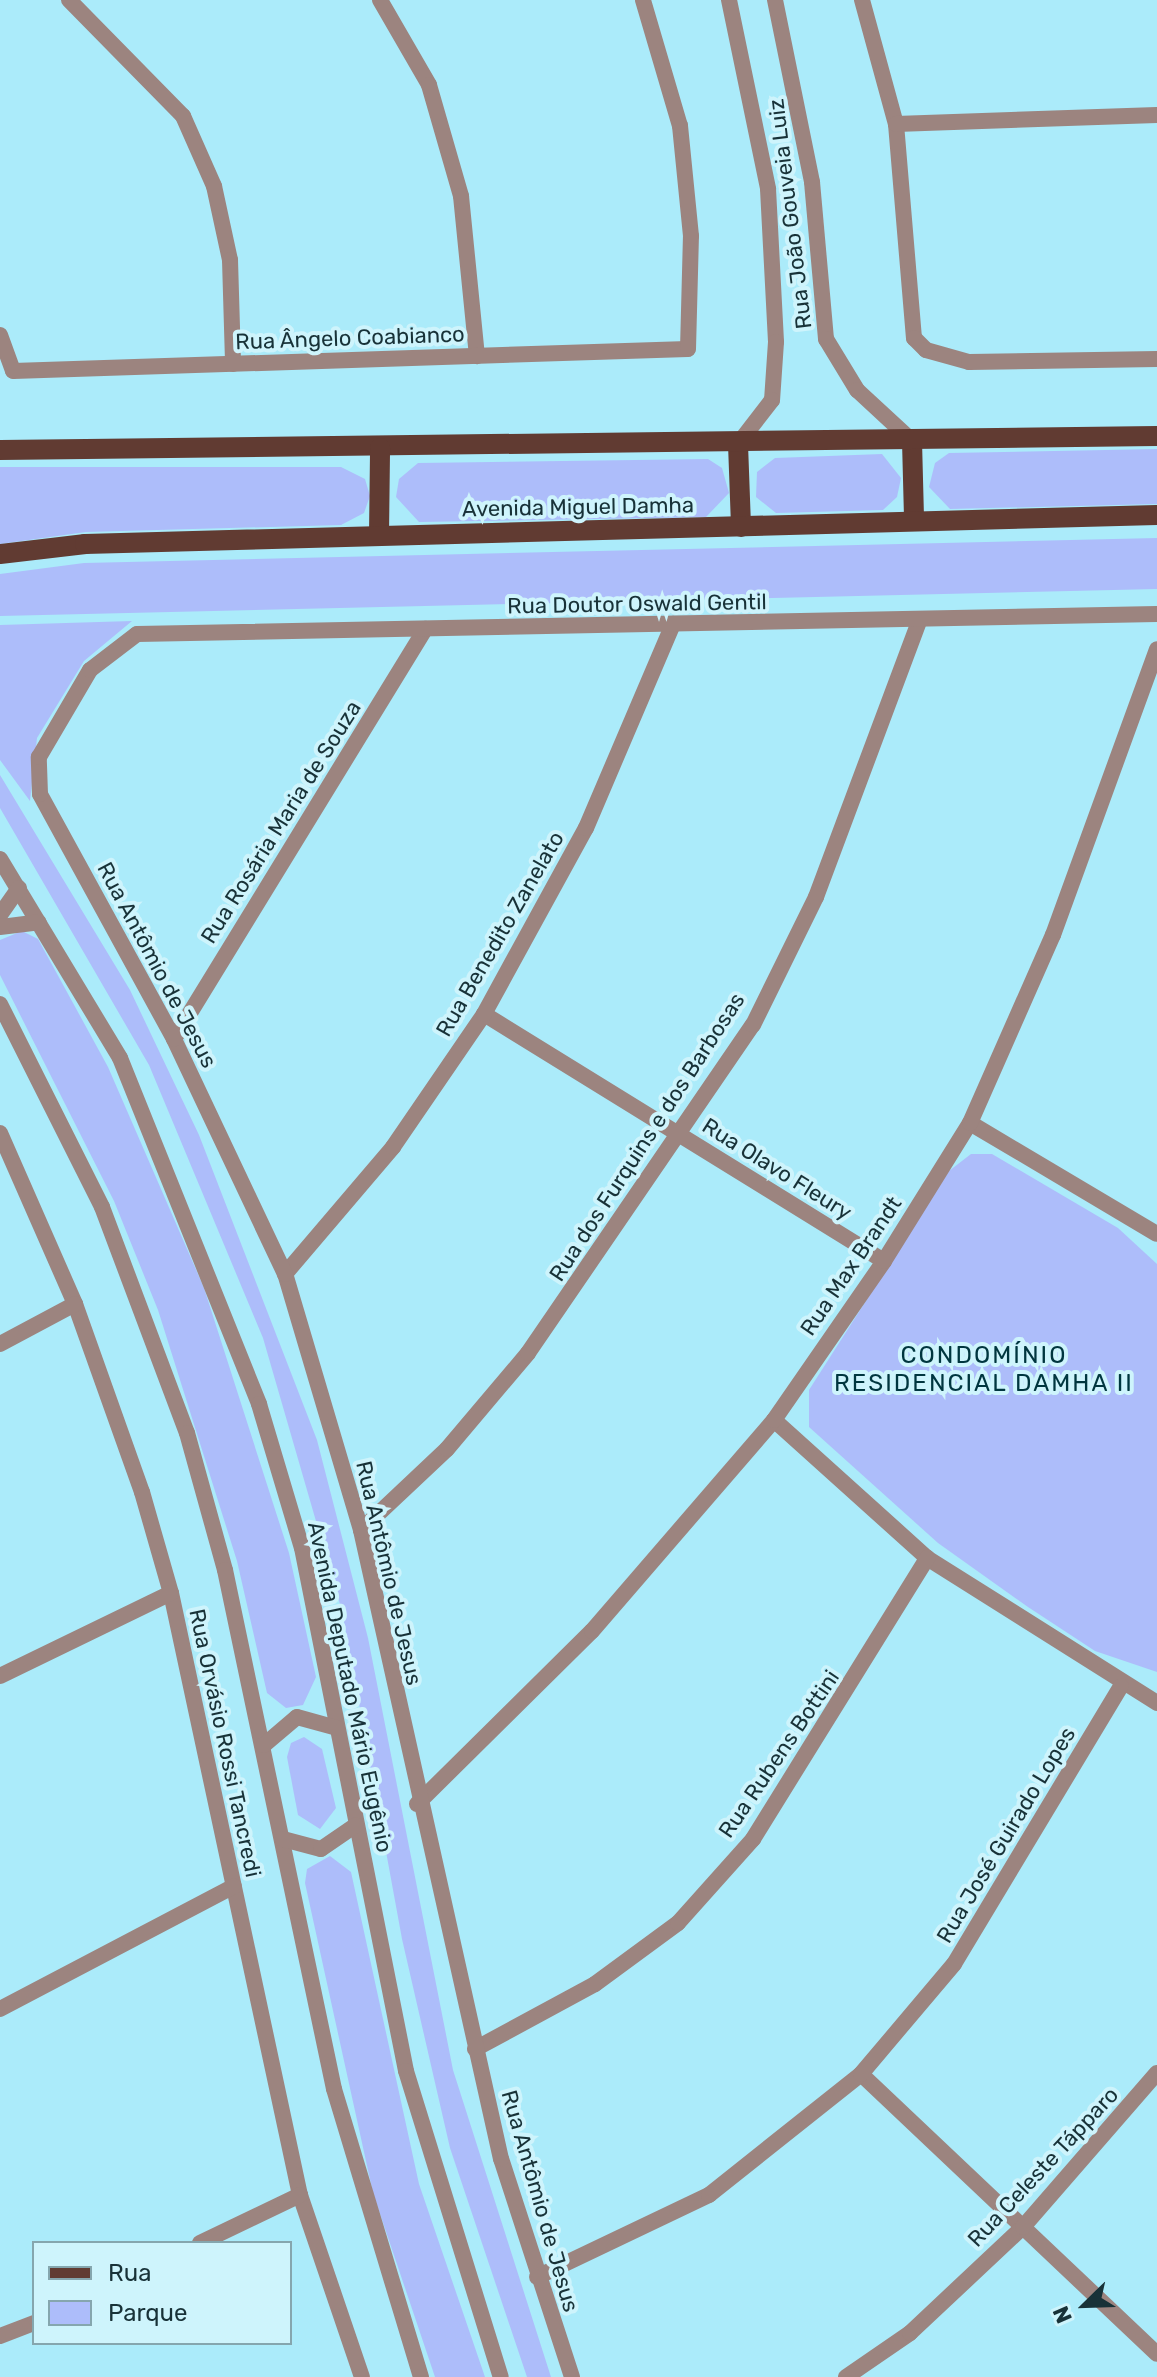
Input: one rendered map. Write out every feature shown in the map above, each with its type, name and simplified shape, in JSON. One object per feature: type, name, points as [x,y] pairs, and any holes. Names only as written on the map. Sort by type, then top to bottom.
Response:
[{"type":"main road","points":[[0,450],[738,444],[1157,436]]},
{"type":"main road","points":[[912,441],[914,520]]},
{"type":"main road","points":[[738,444],[741,527]]},
{"type":"main road","points":[[379,535],[380,448]]},
{"type":"main road","name":"Avenida Miguel Damha","points":[[0,554],[379,535],[1157,515]]},
{"type":"street","points":[[69,0],[183,116],[208,172],[230,260],[233,364]]},
{"type":"street","points":[[380,0],[429,85],[461,196],[477,356]]},
{"type":"street","name":"Rua Ângelo Coabianco","points":[[0,335],[13,371],[688,349],[691,236],[680,126],[643,0]]},
{"type":"street","name":"Rua João Gouveia Luiz","points":[[729,0],[768,189],[776,342],[772,400],[738,444]]},
{"type":"street","name":"Rua João Gouveia Luiz","points":[[775,0],[812,182],[826,339],[857,390],[912,441]]},
{"type":"street","points":[[862,0],[896,124],[908,314],[926,350],[969,362],[1157,359]]},
{"type":"street","points":[[896,124],[1157,115]]},
{"type":"street","name":"Rua Doutor Oswald Gentil","points":[[36,774],[90,670],[118,641],[137,634],[673,624],[918,624],[1157,614]]},
{"type":"street","name":"Rua Benedito Zanelato","points":[[285,1274],[393,1147],[484,1014],[586,828],[673,624]]},
{"type":"street","name":"Rua dos Furquins e dos Barbosas","points":[[361,1530],[447,1449],[528,1353],[753,1025],[816,897],[918,624]]},
{"type":"street","name":"Rua Rosária Maria de Souza","points":[[174,1039],[425,629]]},
{"type":"street","name":"Rua Max Brandt","points":[[417,1804],[592,1631],[774,1420],[884,1261],[970,1123],[1053,935],[1157,649]]},
{"type":"street","name":"Rua Antômio de Jesus","points":[[36,774],[40,794],[174,1039],[285,1274],[361,1530],[417,1804],[475,2049],[537,2277],[572,2377]]},
{"type":"street","name":"Avenida Deputado Mário Eugênio","points":[[0,859],[120,1058],[214,1282],[302,1548],[356,1825],[434,2178],[501,2377]]},
{"type":"street","points":[[0,915],[19,888]]},
{"type":"street","points":[[0,927],[39,922]]},
{"type":"street","points":[[0,1004],[102,1207],[187,1433],[264,1745],[334,2089],[421,2377]]},
{"type":"street","name":"Rua Olavo Fleury","points":[[484,1014],[884,1261]]},
{"type":"street","points":[[970,1123],[1157,1234]]},
{"type":"street","name":"Rua Orvásio Rossi Tancredi","points":[[0,1133],[75,1304],[171,1593],[300,2195],[362,2377]]},
{"type":"street","points":[[0,1344],[75,1304]]},
{"type":"street","points":[[774,1420],[927,1558],[1121,1686],[1157,1703]]},
{"type":"street","name":"Rua Rubens Bottini","points":[[475,2049],[595,1984],[678,1923],[753,1839],[927,1558]]},
{"type":"street","points":[[0,1676],[171,1593]]},
{"type":"street","name":"Rua José Guirado Lopes","points":[[537,2277],[709,2195],[861,2074],[954,1964],[1121,1686]]},
{"type":"street","points":[[264,1745],[297,1717],[337,1728]]},
{"type":"street","points":[[283,1839],[321,1849],[356,1825]]},
{"type":"street","points":[[0,2009],[234,1886]]},
{"type":"street","name":"Rua Celeste Tápparo","points":[[846,2377],[910,2333],[1023,2227],[1157,2073]]},
{"type":"street","points":[[861,2074],[1157,2354]]},
{"type":"street","points":[[204,2241],[300,2195]]},
{"type":"street","points":[[0,2336],[32,2324]]},
{"type":"green space","points":[[1157,449],[1157,504],[950,509],[929,487],[935,463],[949,453]]},
{"type":"green space","points":[[882,454],[901,478],[897,497],[883,510],[776,513],[756,497],[757,472],[775,458]]},
{"type":"green space","points":[[708,459],[722,468],[729,493],[706,517],[419,522],[396,497],[399,479],[418,463]]},
{"type":"green space","points":[[0,467],[341,467],[365,479],[370,496],[364,513],[341,525],[86,532],[0,544]]},
{"type":"green space","points":[[1157,538],[1157,589],[0,616],[0,574],[84,563]]},
{"type":"green space","points":[[132,621],[84,661],[37,738],[30,801],[0,760],[0,625]]},
{"type":"green space","points":[[0,775],[130,990],[199,1135],[317,1440],[368,1638],[453,2070],[551,2377],[527,2377],[450,2148],[402,1939],[342,1611],[263,1338],[149,1065],[0,808]]},
{"type":"green space","points":[[22,931],[38,939],[108,1067],[204,1288],[289,1553],[316,1677],[303,1705],[286,1708],[267,1693],[237,1561],[158,1310],[114,1201],[0,975],[0,940]]},
{"type":"green space","points":[[971,1154],[992,1154],[1118,1228],[1157,1264],[1157,1672],[1095,1651],[1028,1607],[938,1543],[809,1427],[809,1390],[949,1171]]},
{"type":"green space","points":[[304,1737],[322,1749],[336,1808],[320,1829],[298,1815],[287,1757],[291,1743]]},
{"type":"green space","points":[[330,1856],[351,1872],[419,2184],[485,2377],[435,2377],[373,2193],[305,1883],[307,1869]]},
{"type":"district","name":"CONDOMÍNIO RESIDENCIAL DAMHA II","points":[[984,1370]]}]
